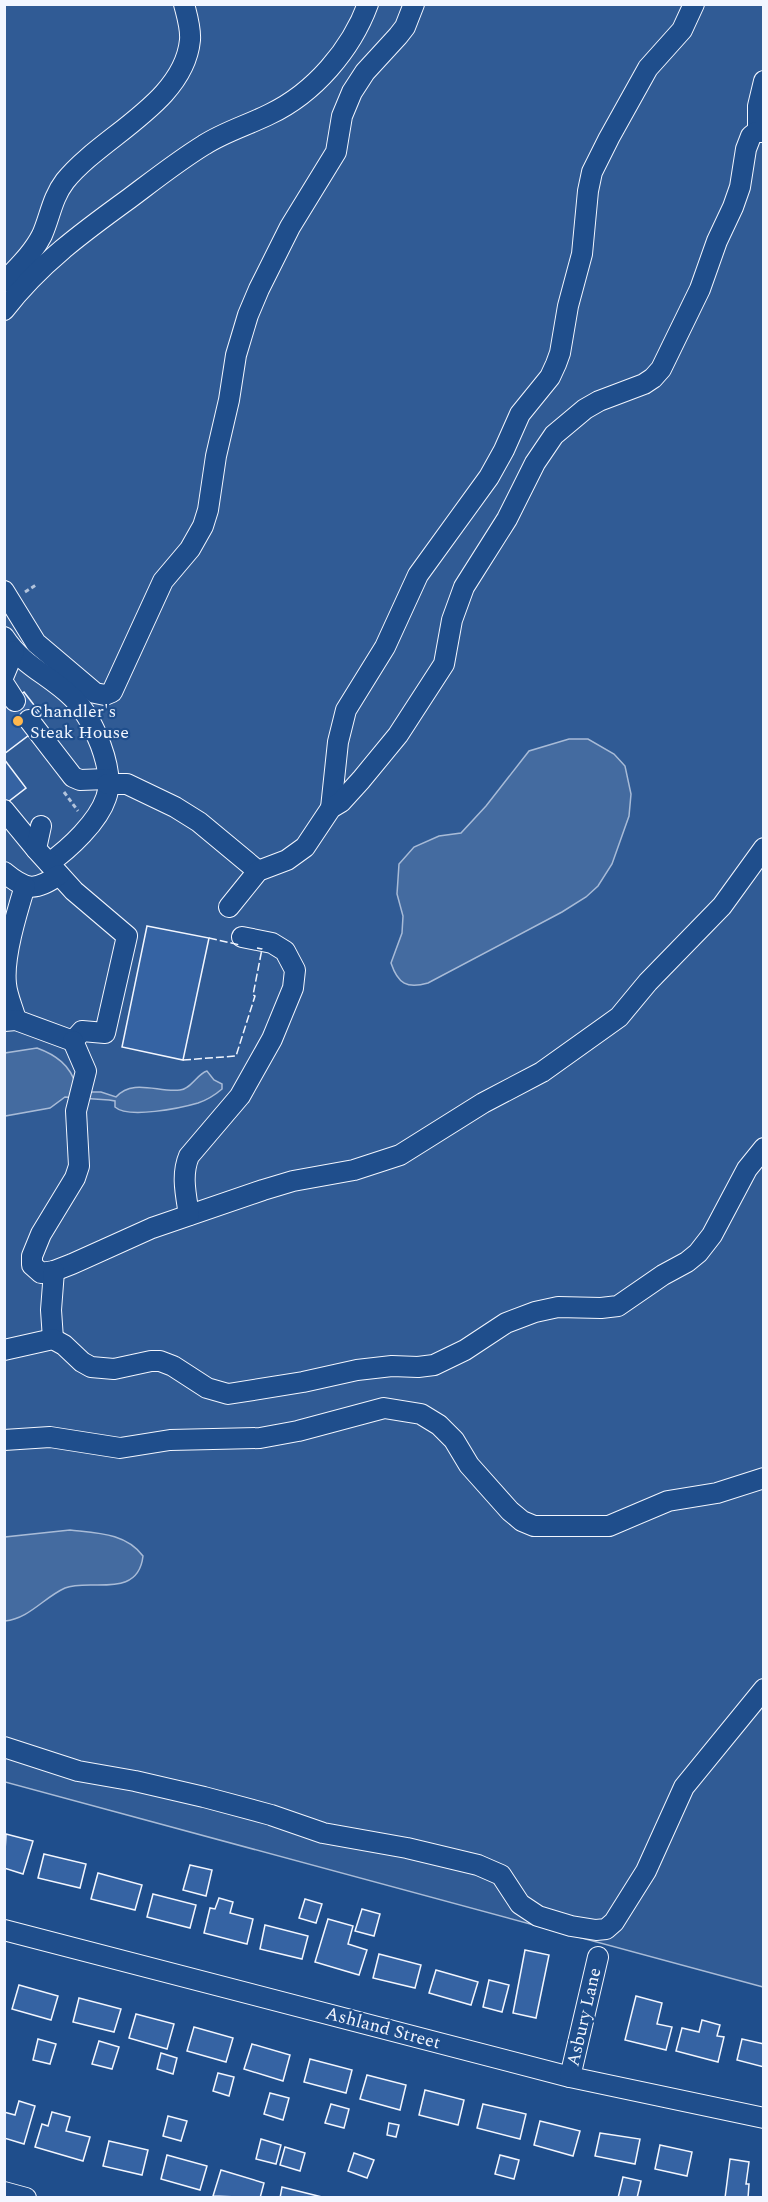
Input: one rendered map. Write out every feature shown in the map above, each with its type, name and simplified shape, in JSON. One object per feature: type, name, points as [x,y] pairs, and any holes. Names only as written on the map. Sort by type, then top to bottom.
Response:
[{"type":"street","points":[[4,282],[39,241],[52,205],[66,181],[89,157],[158,99],[176,78],[184,63],[190,40],[184,4]]},
{"type":"street","points":[[4,310],[41,267],[75,238],[203,146],[271,114],[307,89],[344,51],[368,4]]},
{"type":"street","points":[[4,591],[36,643],[95,693],[105,695],[112,692],[163,581],[190,549],[203,526],[208,510],[218,447],[230,400],[236,355],[248,315],[259,289],[290,227],[336,152],[342,116],[351,92],[365,72],[405,27],[414,4]]},
{"type":"street","points":[[229,907],[258,871],[287,860],[298,853],[311,840],[331,808],[338,742],[346,710],[385,647],[418,575],[489,477],[520,414],[550,377],[560,353],[568,306],[580,265],[592,172],[648,68],[682,30],[694,4]]},
{"type":"street","points":[[331,808],[341,802],[390,747],[422,696],[442,670],[447,657],[452,620],[460,596],[477,564],[507,519],[547,444],[561,428],[585,409],[598,401],[644,384],[661,369],[700,289],[717,241],[738,194],[749,140],[761,131],[758,106],[764,81]]},
{"type":"street","points":[[4,675],[9,644]]},
{"type":"street","points":[[9,644],[82,707],[98,736],[107,781],[106,800],[99,812],[76,840],[48,862]]},
{"type":"street","points":[[4,684],[15,701]]},
{"type":"street","points":[[29,720],[74,777],[80,780],[127,784],[175,807],[199,822],[258,871]]},
{"type":"street","points":[[4,810],[74,891],[126,936],[105,1034],[82,1031],[73,1041]]},
{"type":"street","points":[[4,872],[25,886],[42,885],[48,862],[41,826]]},
{"type":"street","points":[[25,886],[5,974],[10,1021],[73,1041],[86,1071],[76,1112],[78,1172],[41,1234],[31,1262],[34,1269],[41,1273],[54,1271],[142,1232],[278,1185],[354,1170],[399,1155],[483,1103],[542,1072],[620,1017],[658,972],[722,906],[764,848]]},
{"type":"street","points":[[189,1215],[184,1179],[189,1156],[240,1096],[272,1039],[293,988],[295,970],[285,951],[272,943],[242,937]]},
{"type":"street","points":[[4,1350],[53,1339],[91,1367],[104,1369],[160,1361],[173,1366],[207,1388],[228,1394],[303,1383],[357,1370],[435,1365],[465,1350],[506,1323],[535,1312],[558,1307],[618,1306],[663,1275],[687,1262],[698,1253],[712,1235],[747,1170],[764,1148]]},
{"type":"street","points":[[53,1339],[51,1310],[54,1271]]},
{"type":"street","points":[[4,1440],[50,1437],[120,1448],[170,1440],[245,1439],[284,1434],[384,1408],[397,1408],[421,1414],[445,1429],[464,1460],[510,1511],[522,1521],[542,1527],[609,1526],[668,1501],[717,1493],[764,1478]]},
{"type":"street","points":[[4,1747],[78,1771],[204,1797],[271,1815],[323,1833],[407,1848],[478,1865],[501,1875],[520,1904],[531,1913],[571,1926],[602,1930],[614,1922],[646,1871],[684,1787],[764,1689]]},
{"type":"street","name":"Ashland Street","points":[[4,1930],[570,2077],[764,2118]]},
{"type":"street","name":"Asbury Lane","points":[[570,2077],[598,1957]]},
{"type":"street","points":[[4,2192],[26,2198]]},
{"type":"shaded area","points":[[5,5],[763,5],[763,1987],[5,1782]]},
{"type":"shaded area","points":[[569,739],[588,739],[614,754],[625,766],[631,794],[629,816],[612,864],[598,886],[586,897],[562,912],[428,983],[409,985],[404,983],[397,976],[391,963],[402,933],[403,916],[397,894],[399,864],[414,847],[439,836],[461,833],[486,806],[529,751]]},
{"type":"shaded area","points":[[37,1048],[66,1066],[76,1085],[90,1092],[101,1092],[116,1097],[123,1091],[138,1087],[180,1090],[207,1071],[214,1080],[222,1084],[222,1089],[198,1103],[155,1111],[131,1112],[115,1107],[115,1101],[65,1097],[50,1108],[5,1116],[5,1053]]},
{"type":"shaded area","points":[[70,1530],[120,1538],[136,1548],[143,1556],[139,1570],[132,1578],[122,1583],[65,1588],[22,1616],[5,1621],[5,1537]]},
{"type":"building","name":"Chandler's Steak House","points":[[24,692],[41,714],[23,727],[29,735],[4,754],[4,702],[7,705]]},
{"type":"building","name":"Chandler's Steak House","points":[[4,759],[26,788],[4,805]]},
{"type":"building","points":[[147,926],[209,938],[183,1060],[122,1047]]},
{"type":"building","points":[[6,1834],[33,1841],[23,1874],[4,1868]]},
{"type":"building","points":[[44,1854],[86,1864],[80,1888],[38,1878]]},
{"type":"building","points":[[190,1865],[212,1870],[206,1896],[183,1890]]},
{"type":"building","points":[[98,1873],[142,1885],[135,1910],[91,1899]]},
{"type":"building","points":[[153,1894],[196,1905],[190,1928],[147,1917]]},
{"type":"building","points":[[219,1898],[233,1902],[230,1913],[253,1919],[247,1944],[204,1933],[210,1908],[215,1909]]},
{"type":"building","points":[[305,1899],[322,1904],[316,1923],[299,1918]]},
{"type":"building","points":[[362,1909],[380,1914],[374,1936],[355,1931]]},
{"type":"building","points":[[328,1919],[353,1926],[348,1944],[367,1950],[359,1975],[315,1962]]},
{"type":"building","points":[[265,1925],[308,1936],[302,1959],[260,1949]]},
{"type":"building","points":[[525,1950],[549,1955],[536,2018],[513,2013]]},
{"type":"building","points":[[379,1954],[421,1965],[415,1988],[373,1978]]},
{"type":"building","points":[[436,1970],[478,1982],[471,2005],[429,1993]]},
{"type":"building","points":[[489,1980],[509,1985],[502,2012],[483,2007]]},
{"type":"building","points":[[19,1985],[58,1996],[51,2020],[12,2009]]},
{"type":"building","points":[[636,1996],[662,2003],[657,2024],[672,2027],[666,2050],[625,2040]]},
{"type":"building","points":[[79,1998],[121,2009],[114,2032],[73,2022]]},
{"type":"building","points":[[136,2014],[174,2024],[167,2049],[129,2038]]},
{"type":"building","points":[[702,2020],[720,2025],[717,2036],[724,2037],[718,2062],[676,2051],[682,2028],[699,2032]]},
{"type":"building","points":[[194,2027],[233,2038],[226,2062],[187,2051]]},
{"type":"building","points":[[38,2039],[56,2044],[50,2064],[33,2060]]},
{"type":"building","points":[[742,2039],[764,2044],[764,2067],[737,2060]]},
{"type":"building","points":[[99,2041],[119,2047],[112,2069],[92,2064]]},
{"type":"building","points":[[252,2044],[290,2055],[283,2081],[244,2069]]},
{"type":"building","points":[[161,2053],[177,2058],[173,2074],[157,2069]]},
{"type":"building","points":[[310,2059],[352,2070],[346,2093],[304,2082]]},
{"type":"building","points":[[218,2073],[234,2077],[229,2096],[213,2091]]},
{"type":"building","points":[[367,2075],[406,2085],[400,2110],[360,2099]]},
{"type":"building","points":[[425,2090],[464,2100],[458,2125],[419,2115]]},
{"type":"building","points":[[270,2093],[289,2098],[283,2120],[264,2114]]},
{"type":"building","points":[[19,2101],[35,2106],[24,2144],[4,2138],[4,2112],[15,2115]]},
{"type":"building","points":[[331,2104],[349,2109],[344,2128],[325,2123]]},
{"type":"building","points":[[483,2104],[526,2114],[520,2139],[477,2128]]},
{"type":"building","points":[[52,2112],[70,2117],[66,2131],[90,2137],[83,2161],[35,2147],[42,2124],[48,2126]]},
{"type":"building","points":[[168,2116],[187,2121],[181,2141],[163,2136]]},
{"type":"building","points":[[540,2121],[580,2131],[573,2156],[534,2145]]},
{"type":"building","points":[[389,2123],[399,2125],[396,2137],[387,2135]]},
{"type":"building","points":[[600,2133],[640,2139],[635,2164],[595,2156]]},
{"type":"building","points":[[261,2139],[281,2145],[276,2164],[256,2159]]},
{"type":"building","points":[[109,2141],[148,2150],[142,2175],[103,2166]]},
{"type":"building","points":[[660,2145],[692,2152],[687,2176],[655,2169]]},
{"type":"building","points":[[285,2147],[305,2153],[300,2171],[280,2165]]},
{"type":"building","points":[[354,2153],[374,2160],[367,2178],[348,2171]]},
{"type":"building","points":[[167,2155],[207,2166],[200,2190],[161,2179]]},
{"type":"building","points":[[500,2155],[519,2160],[514,2179],[495,2174]]},
{"type":"building","points":[[730,2159],[749,2162],[746,2184],[749,2184],[748,2198],[725,2198]]},
{"type":"building","points":[[221,2170],[264,2183],[260,2198],[213,2196]]},
{"type":"building","points":[[623,2177],[641,2181],[637,2198],[618,2198]]},
{"type":"building","points":[[282,2187],[322,2197],[280,2198]]},
{"type":"fence","points":[[209,938],[240,945]]},
{"type":"fence","points":[[183,1060],[236,1056],[255,996],[253,995],[262,949],[257,948]]},
{"type":"place","name":"Chandler's Steak House","points":[[18,721]]}]
